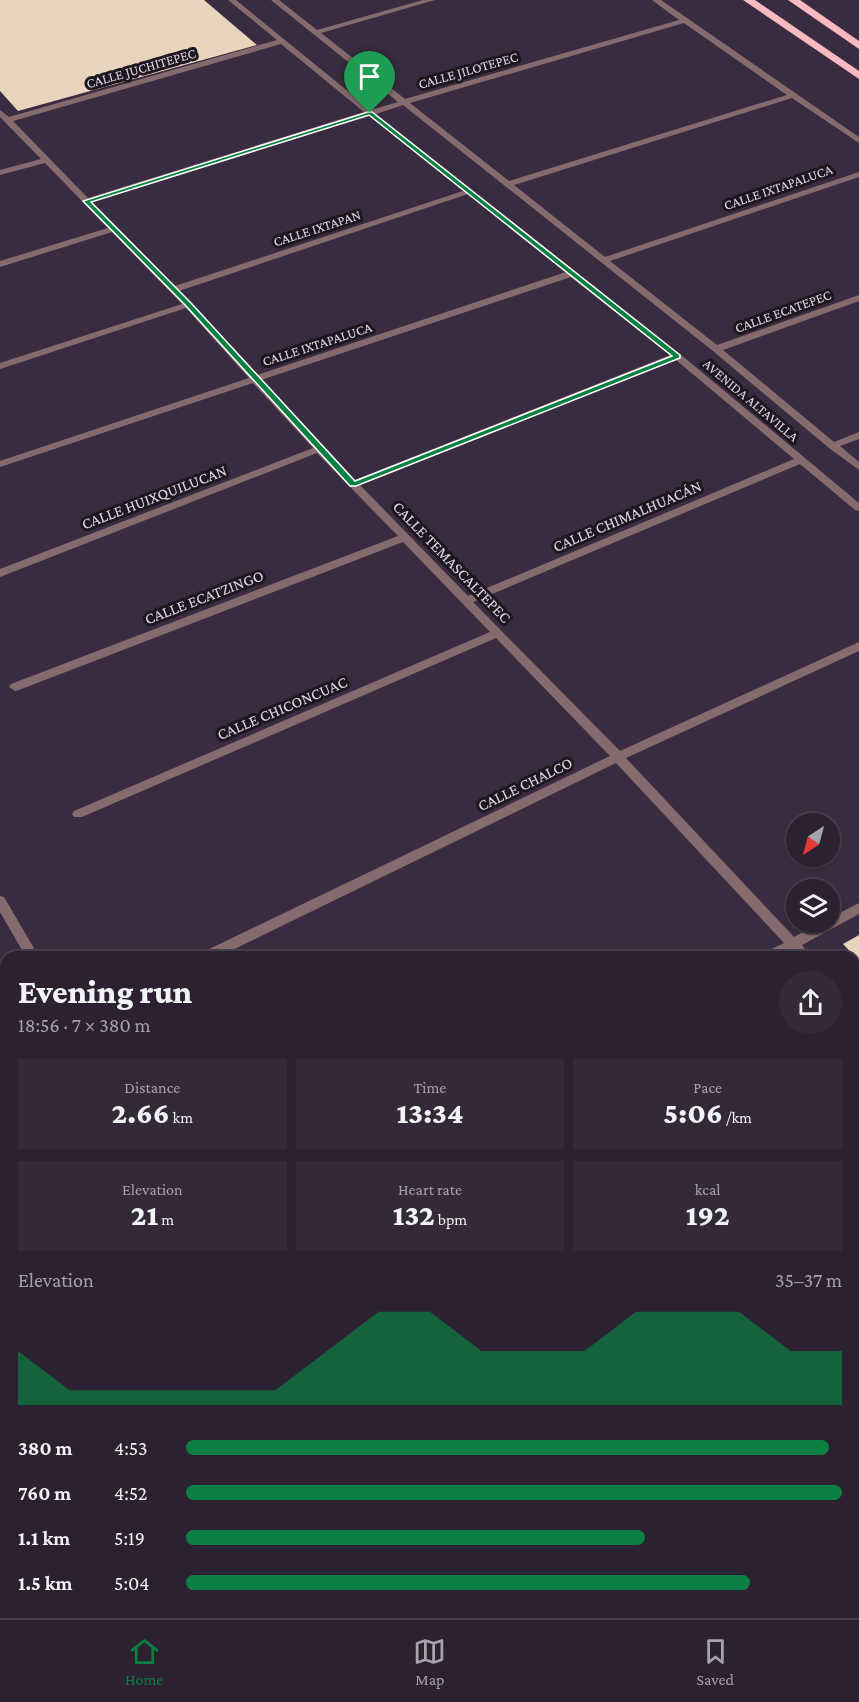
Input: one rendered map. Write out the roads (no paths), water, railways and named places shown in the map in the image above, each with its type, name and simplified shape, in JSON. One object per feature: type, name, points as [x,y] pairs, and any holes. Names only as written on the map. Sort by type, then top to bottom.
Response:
[{"type":"highway","points":[[748,0],[859,76]]},
{"type":"highway","points":[[765,0],[859,63]]},
{"type":"highway","points":[[793,0],[859,46]]},
{"type":"street","name":"AVENIDA ALTAVILLA","points":[[232,0],[370,113],[677,356],[859,508]]},
{"type":"street","name":"AVENIDA ALTAVILLA","points":[[275,0],[716,349],[859,467]]},
{"type":"street","points":[[317,32],[431,0]]},
{"type":"street","points":[[656,0],[859,141]]},
{"type":"street","name":"CALLE JILOTEPEC","points":[[86,201],[405,102],[686,20]]},
{"type":"street","name":"CALLE JUCHITEPEC","points":[[4,116],[282,41]]},
{"type":"street","points":[[508,184],[795,95]]},
{"type":"street","name":"CALLE TEMASCALTEPEC","points":[[4,116],[112,230],[188,305],[319,449],[618,757],[799,951]]},
{"type":"street","points":[[0,173],[46,160]]},
{"type":"street","name":"CALLE IXTAPALUCA","points":[[603,260],[859,174]]},
{"type":"street","name":"CALLE IXTAPAN","points":[[173,290],[470,192]]},
{"type":"street","points":[[0,264],[112,230]]},
{"type":"street","name":"CALLE IXTAPALUCA","points":[[0,464],[573,273]]},
{"type":"street","name":"CALLE ECATEPEC","points":[[716,349],[859,298]]},
{"type":"street","points":[[0,366],[188,305]]},
{"type":"street","points":[[353,484],[677,356]]},
{"type":"street","points":[[832,446],[859,435]]},
{"type":"street","name":"CALLE HUIXQUILUCAN","points":[[0,573],[319,449]]},
{"type":"street","name":"CALLE CHIMALHUACÁN","points":[[465,601],[801,460]]},
{"type":"street","name":"CALLE ECATZINGO","points":[[15,687],[405,537]]},
{"type":"street","name":"CALLE CHICONCUAC","points":[[78,814],[498,633]]},
{"type":"street","name":"CALLE CHALCO","points":[[218,951],[618,757],[859,646]]},
{"type":"street","points":[[0,901],[29,951]]},
{"type":"street","points":[[779,951],[859,908]]}]
